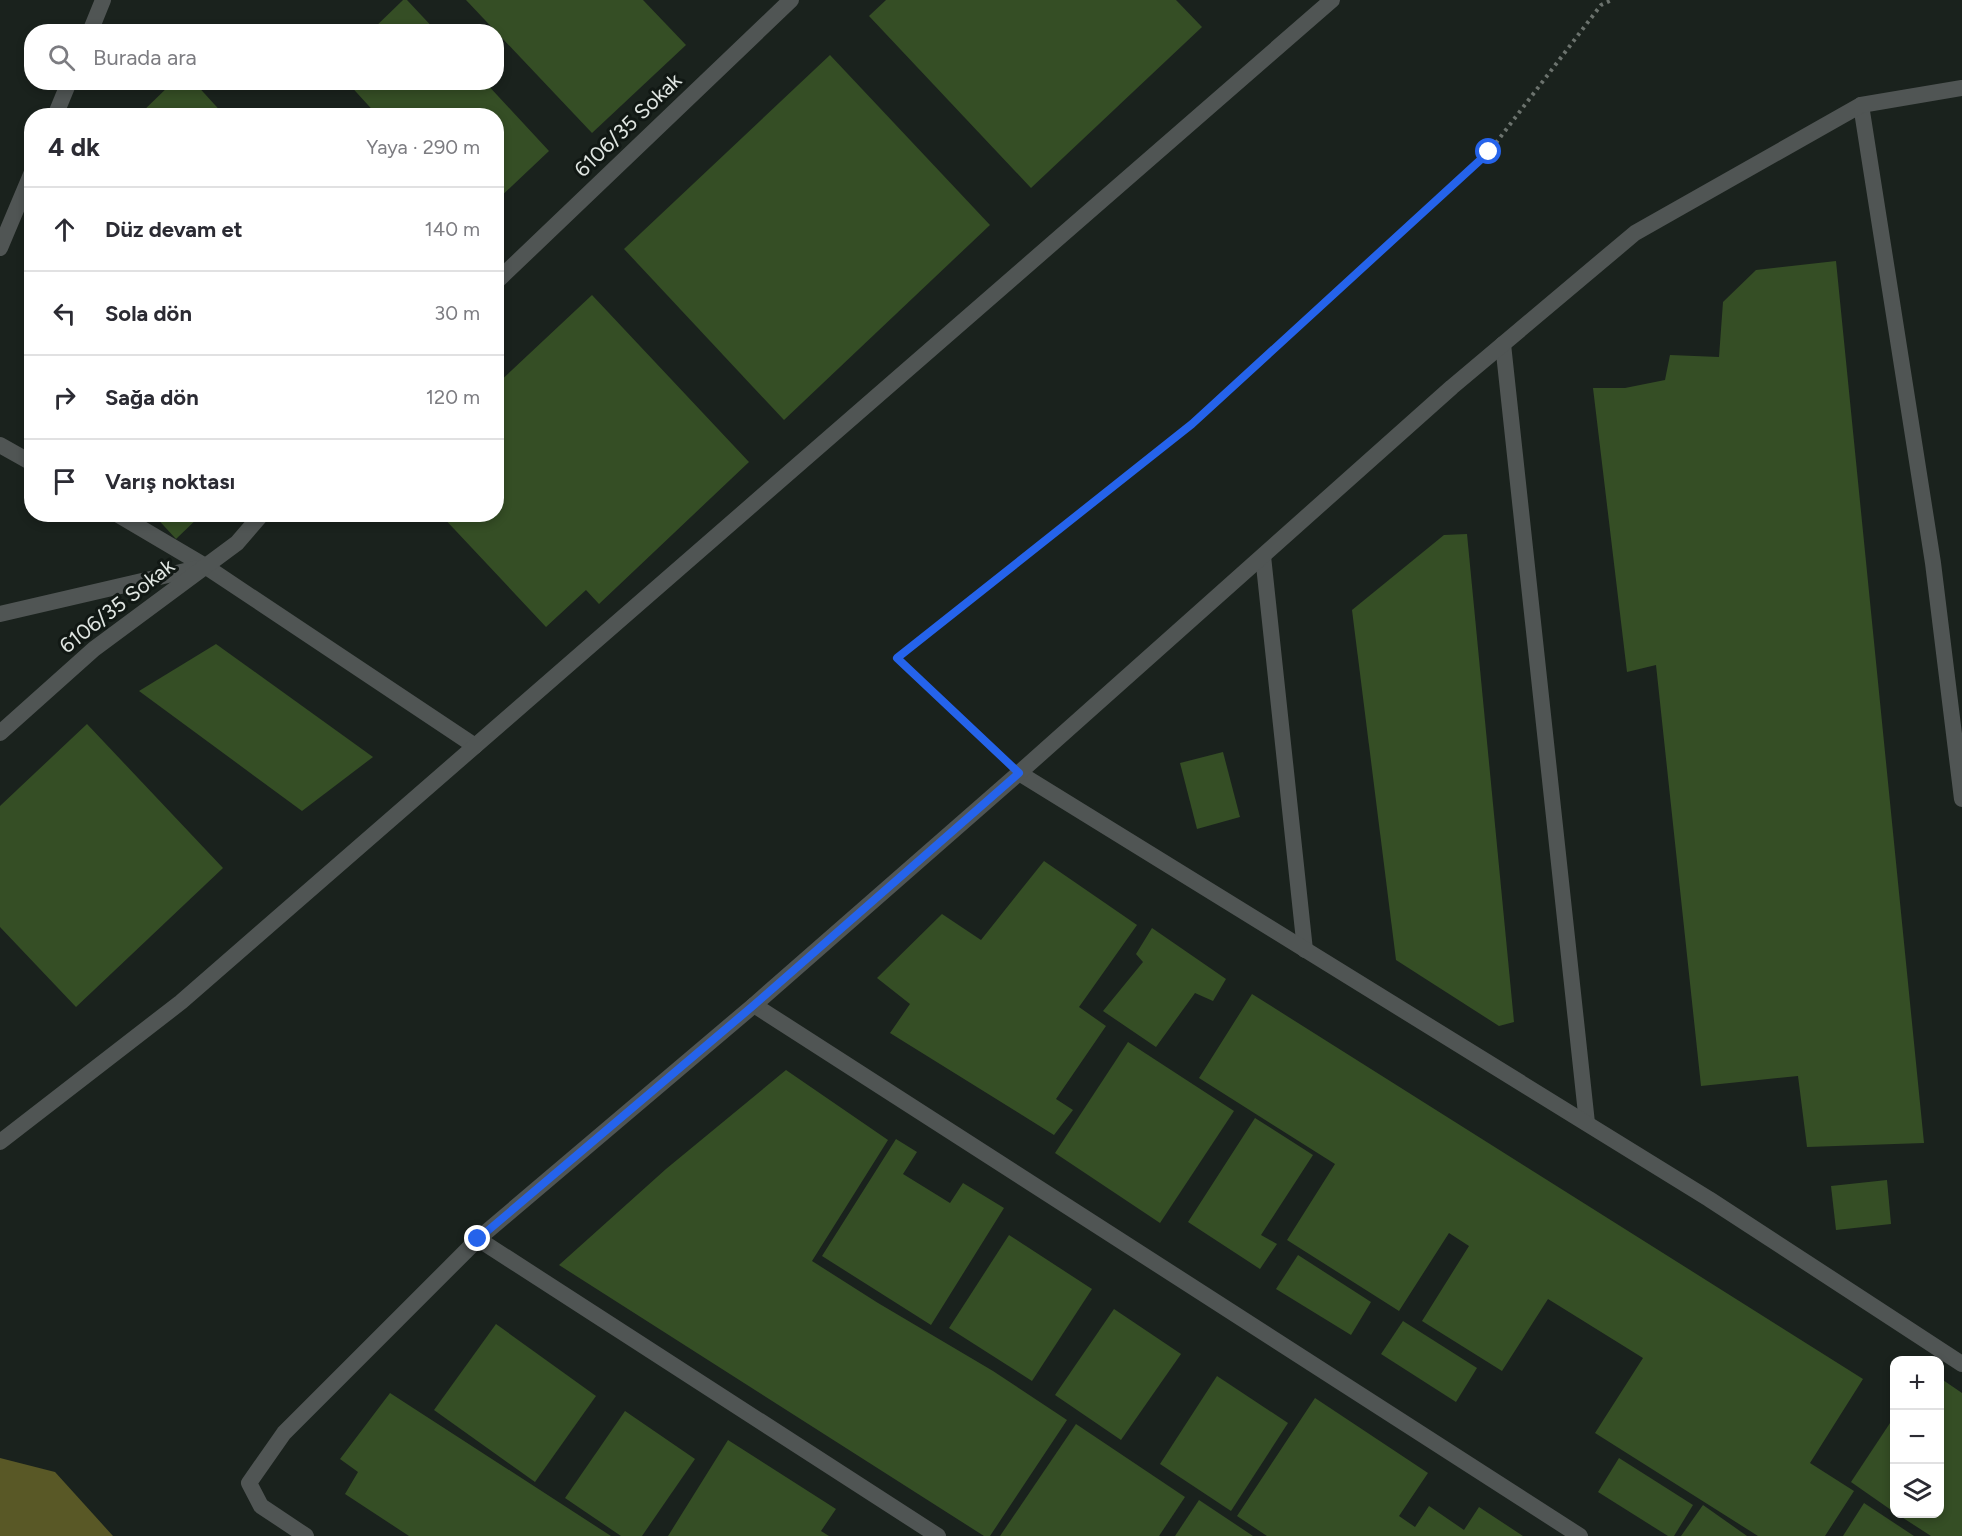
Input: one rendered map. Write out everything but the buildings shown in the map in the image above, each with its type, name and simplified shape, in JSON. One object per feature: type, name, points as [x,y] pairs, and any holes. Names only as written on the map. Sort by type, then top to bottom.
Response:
[{"type":"street","points":[[93,24],[103,0]]},
{"type":"street","name":"6106/35 Sokak","points":[[504,274],[791,0]]},
{"type":"street","points":[[0,1142],[181,1002],[1332,0]]},
{"type":"street","points":[[306,1536],[261,1506],[249,1484],[284,1433],[478,1239],[754,1005],[1019,773],[1452,387],[1635,233],[1861,105],[1962,88]]},
{"type":"street","points":[[58,108],[66,90]]},
{"type":"street","points":[[1861,105],[1933,563],[1962,798]]},
{"type":"street","points":[[0,248],[24,191]]},
{"type":"street","points":[[1503,344],[1587,1124]]},
{"type":"street","points":[[0,445],[24,458]]},
{"type":"street","points":[[131,522],[205,566],[475,746]]},
{"type":"street","name":"6106/35 Sokak","points":[[0,733],[94,650],[237,543],[255,522]]},
{"type":"street","points":[[1263,556],[1305,950]]},
{"type":"street","points":[[0,614],[205,566]]},
{"type":"street","points":[[1019,773],[1709,1199],[1962,1364]]},
{"type":"street","points":[[754,1005],[1580,1536]]},
{"type":"street","points":[[478,1239],[938,1536]]},
{"type":"path","points":[[1019,773],[897,658],[1192,424],[1489,152],[1601,5],[1612,0]]},
{"type":"shaded area","points":[[0,1458],[55,1472],[113,1536],[0,1536]]},
{"type":"route","points":[[478,1239],[754,1005],[1019,773],[897,658],[1192,424],[1489,152]]}]
